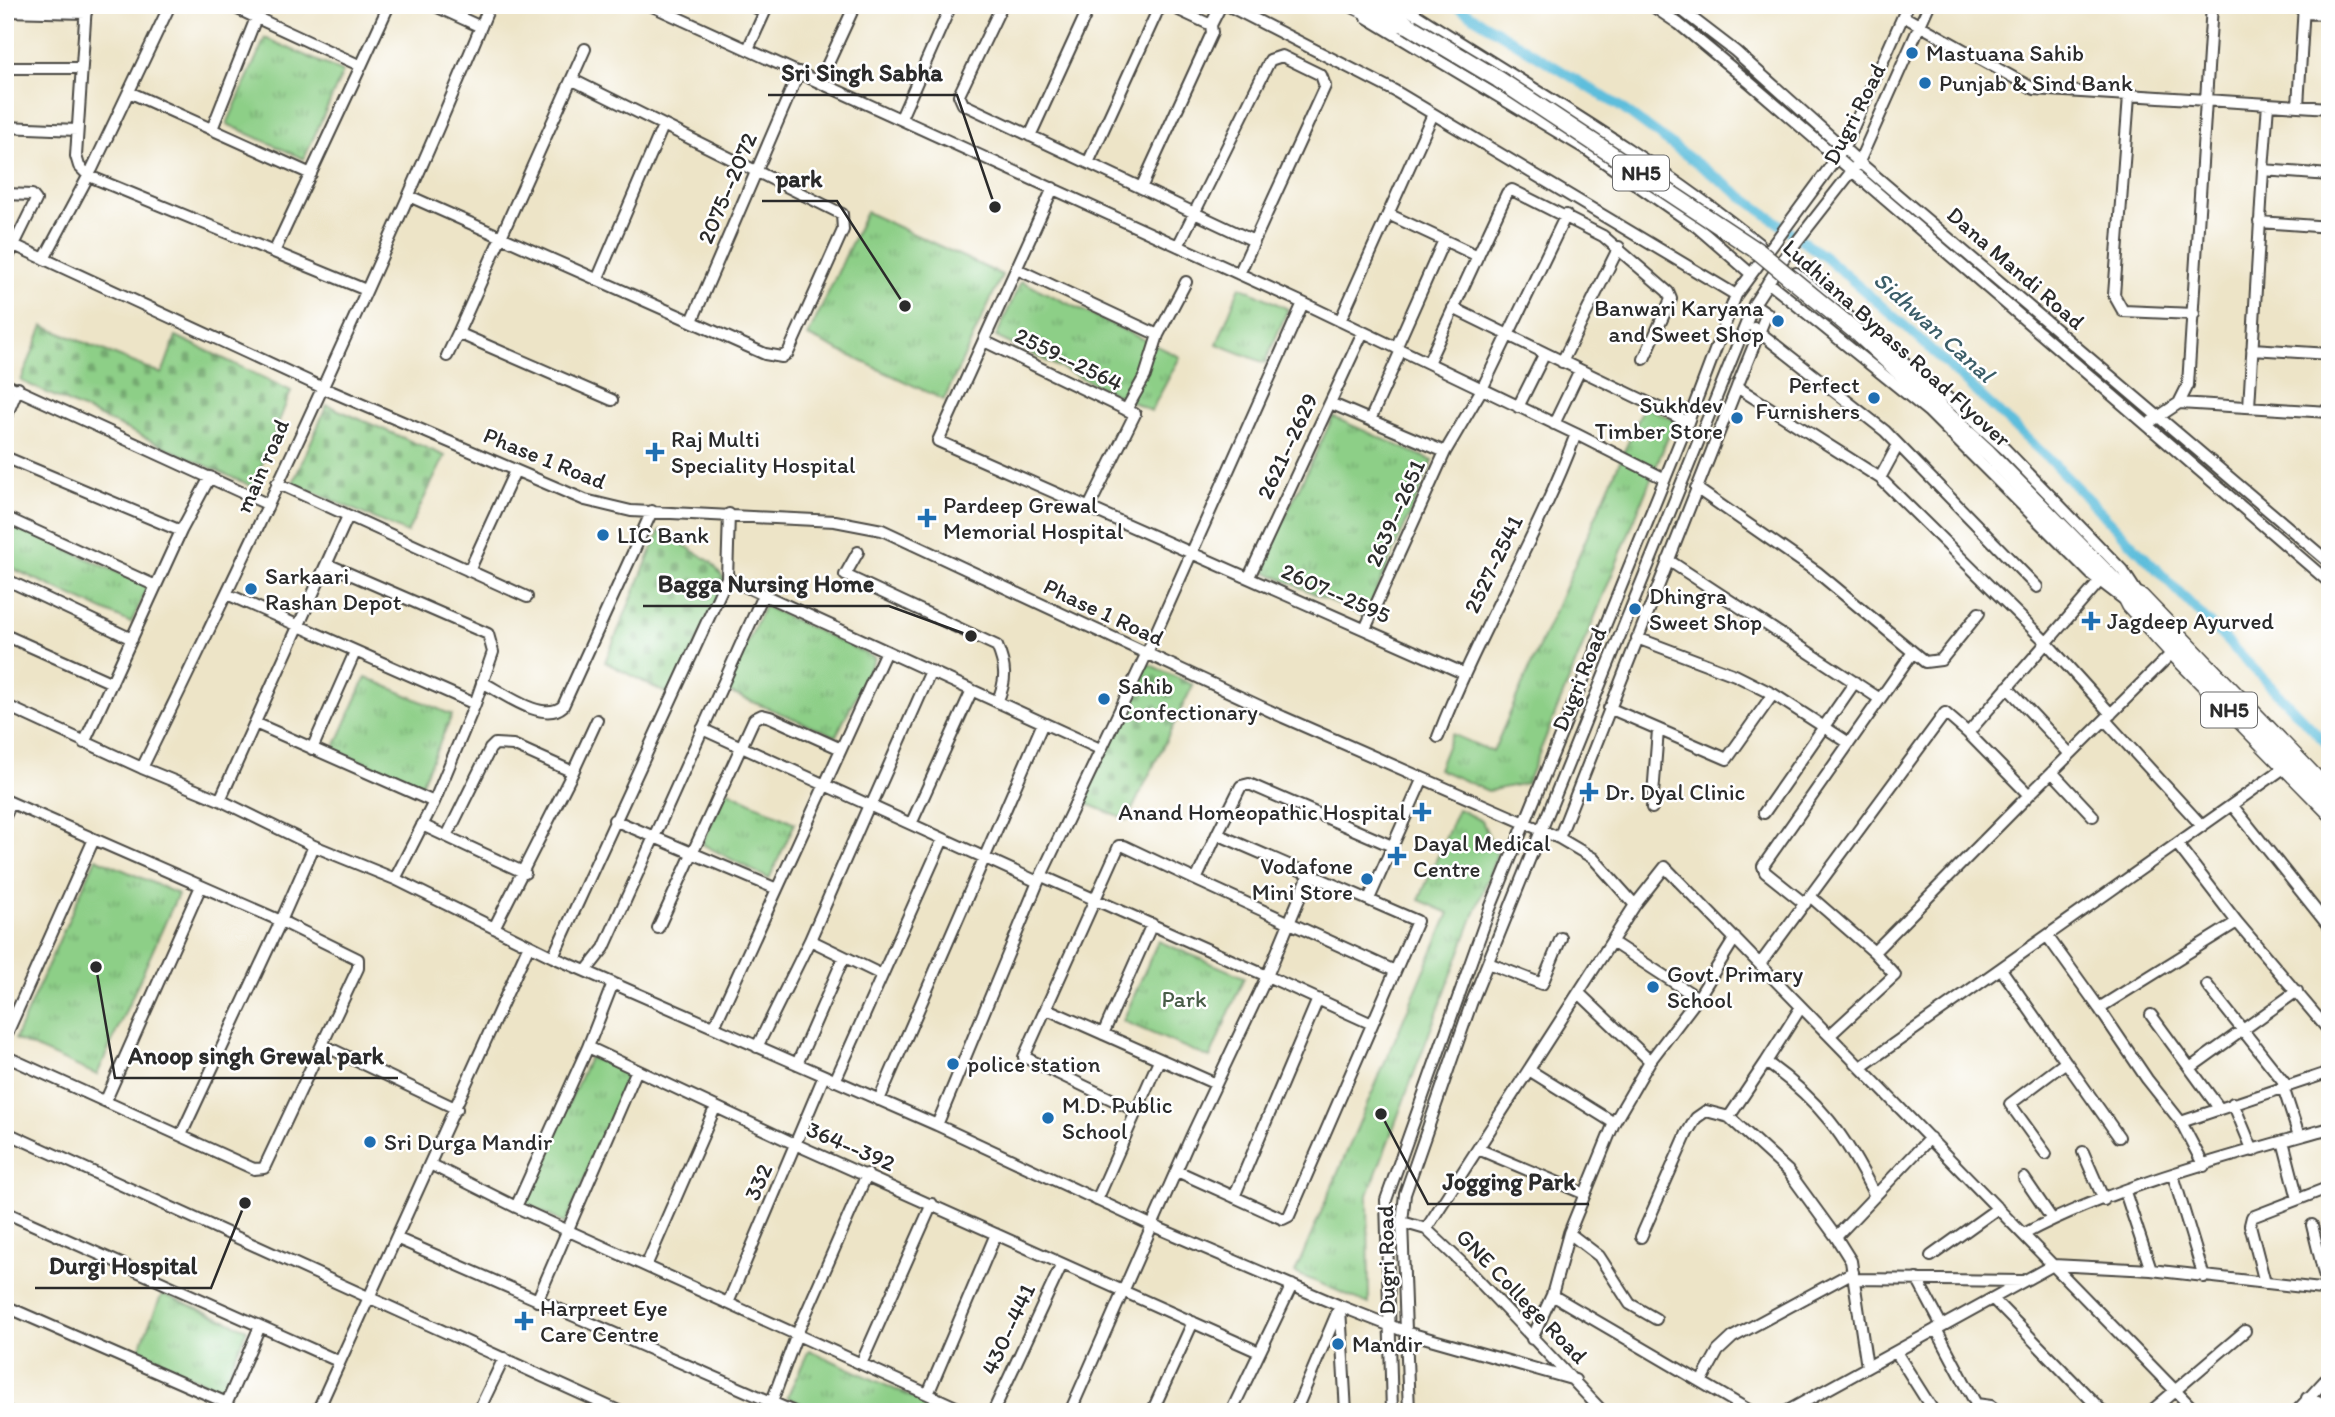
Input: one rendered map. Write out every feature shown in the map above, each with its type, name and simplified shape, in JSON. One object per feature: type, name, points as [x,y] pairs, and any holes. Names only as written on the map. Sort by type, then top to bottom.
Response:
[{"type":"highway","name":"Ludhiana Bypass Road Flyover","points":[[1356,6],[1387,21],[1409,26]]},
{"type":"highway","name":"Ludhiana Bypass Road Flyover","points":[[1387,6],[1409,26],[1498,79],[1714,222],[1813,293],[1988,453],[2136,601]]},
{"type":"highway","name":"NH5","points":[[2136,601],[2173,652],[2330,812]]},
{"type":"highway","name":"NH5","points":[[2136,601],[2330,793]]},
{"type":"street","points":[[44,259],[89,176],[170,5]]},
{"type":"street","points":[[229,5],[361,66]]},
{"type":"street","points":[[275,250],[389,5]]},
{"type":"street","points":[[433,5],[481,27]]},
{"type":"street","name":"main road","points":[[142,768],[227,594],[409,196],[491,5]]},
{"type":"street","points":[[650,5],[1303,303],[1665,479]]},
{"type":"street","points":[[748,49],[767,9],[750,5]]},
{"type":"street","points":[[820,81],[855,5]]},
{"type":"street","points":[[901,118],[951,5]]},
{"type":"street","points":[[1002,5],[959,101],[1254,241]]},
{"type":"street","points":[[1030,136],[1090,5]]},
{"type":"street","points":[[1141,188],[1212,33],[1211,25],[1224,5],[1433,114],[1736,295]]},
{"type":"street","points":[[1651,5],[1679,24],[1749,82],[2330,583]]},
{"type":"street","name":"Dana Mandi Road","points":[[1675,5],[1735,51],[1859,162],[2330,563]]},
{"type":"street","name":"Dugri Road","points":[[1409,1412],[1409,1333],[1402,1222],[1412,1169],[1488,963],[1754,304],[1816,215],[1859,162],[1929,5]]},
{"type":"street","points":[[2147,425],[2179,403],[2188,385],[2212,5]]},
{"type":"street","points":[[1088,163],[1163,6],[1211,25]]},
{"type":"street","points":[[1356,6],[1360,13],[1382,29],[1499,94],[1584,148],[1698,228],[1750,273]]},
{"type":"street","points":[[1387,6],[1408,9],[1553,99],[1708,203],[1783,260],[1923,376],[2006,450],[2123,571],[2136,601]]},
{"type":"street","points":[[5,11],[86,9],[77,162],[89,176],[275,250],[366,290]]},
{"type":"street","points":[[2298,106],[2304,9],[2330,14]]},
{"type":"street","points":[[1905,11],[1920,25],[2034,89],[2330,108]]},
{"type":"street","name":"Dugri Road","points":[[1392,1412],[1386,1219],[1390,1182],[1489,911],[1688,422],[1736,295],[1844,148],[1905,11]]},
{"type":"street","points":[[212,129],[256,18]]},
{"type":"street","points":[[447,356],[585,49]]},
{"type":"street","points":[[1178,246],[1270,60],[1282,56],[1324,78]]},
{"type":"street","points":[[1238,274],[1325,86],[1324,78],[1332,59]]},
{"type":"street","points":[[5,68],[81,68]]},
{"type":"street","name":"2075--2072","points":[[692,321],[799,72]]},
{"type":"street","points":[[409,196],[765,354],[782,357],[794,344],[838,243],[845,224],[839,210],[756,173],[573,80]]},
{"type":"street","points":[[129,92],[311,174]]},
{"type":"street","points":[[2129,96],[2114,295],[2117,305],[2123,311],[2194,314]]},
{"type":"street","points":[[2249,407],[2268,104]]},
{"type":"street","points":[[1340,321],[1433,114]]},
{"type":"street","points":[[597,280],[663,126]]},
{"type":"street","points":[[5,127],[77,130]]},
{"type":"street","points":[[2263,170],[2330,175]]},
{"type":"street","points":[[984,341],[1053,188]]},
{"type":"street","points":[[1428,363],[1509,191],[1518,191],[1566,215],[1619,247],[1665,288],[1671,299],[1644,359]]},
{"type":"street","points":[[5,194],[35,197],[10,245],[5,263]]},
{"type":"street","points":[[1388,214],[1478,256]]},
{"type":"street","points":[[1445,452],[1482,389],[1566,215]]},
{"type":"street","points":[[2259,222],[2330,227]]},
{"type":"street","points":[[1370,420],[1444,240]]},
{"type":"street","name":"Phase 1 Road","points":[[10,245],[321,387],[585,500],[631,511],[835,521],[882,530],[1146,655],[1422,780],[1559,838],[1593,858],[1635,905]]},
{"type":"street","points":[[1562,362],[1619,247]]},
{"type":"street","points":[[1017,269],[1158,335]]},
{"type":"street","points":[[1089,507],[1131,412],[1158,335],[1186,282]]},
{"type":"street","points":[[1768,282],[1928,411],[2100,581],[2136,601]]},
{"type":"street","points":[[937,1125],[1040,879],[1146,655],[1303,303]]},
{"type":"street","points":[[1559,838],[1767,313],[1754,304]]},
{"type":"street","points":[[1453,308],[1579,372],[1688,422]]},
{"type":"street","points":[[1746,322],[1898,445],[2037,587]]},
{"type":"street","name":"2621--2629","points":[[1249,577],[1363,332]]},
{"type":"street","points":[[458,333],[612,400]]},
{"type":"street","name":"2559--2564","points":[[984,341],[1131,412]]},
{"type":"street","name":"2607--2595","points":[[984,341],[938,441],[1463,673]]},
{"type":"street","points":[[2252,349],[2330,354]]},
{"type":"street","points":[[1518,407],[1545,354]]},
{"type":"street","points":[[1554,424],[1579,372]]},
{"type":"street","points":[[5,384],[267,504]]},
{"type":"street","points":[[1737,387],[1880,478],[2045,641],[2202,826]]},
{"type":"street","points":[[5,419],[18,388]]},
{"type":"street","name":"2639--2651","points":[[1330,403],[1445,452],[1365,629]]},
{"type":"street","points":[[2179,403],[2330,412]]},
{"type":"street","name":"2527-2541","points":[[1438,737],[1463,673],[1561,474],[1576,434]]},
{"type":"street","points":[[1880,478],[1898,445]]},
{"type":"street","points":[[5,457],[181,531]]},
{"type":"street","points":[[469,571],[515,471]]},
{"type":"street","points":[[84,743],[181,531],[210,477]]},
{"type":"street","points":[[277,483],[527,597]]},
{"type":"street","points":[[1696,488],[1817,572],[1925,662],[1941,660],[1979,613]]},
{"type":"street","points":[[482,682],[541,711],[552,713],[563,706],[652,511]]},
{"type":"street","points":[[553,957],[727,578],[729,514]]},
{"type":"street","points":[[220,800],[348,516]]},
{"type":"street","points":[[5,517],[156,586]]},
{"type":"street","points":[[858,552],[845,575],[997,646],[1005,663],[1005,686],[997,702]]},
{"type":"street","points":[[1668,560],[1880,699]]},
{"type":"street","points":[[327,564],[488,634],[492,652],[475,704],[434,802],[395,879]]},
{"type":"street","points":[[727,578],[1100,749]]},
{"type":"street","points":[[5,579],[132,639]]},
{"type":"street","points":[[1968,733],[2045,641],[2100,581]]},
{"type":"street","points":[[227,594],[475,704]]},
{"type":"street","points":[[586,971],[604,948],[763,595]]},
{"type":"street","points":[[5,635],[112,683]]},
{"type":"street","points":[[1637,638],[1735,675],[1773,694],[1849,743]]},
{"type":"street","points":[[714,1027],[886,651]]},
{"type":"street","points":[[312,749],[355,652]]},
{"type":"street","points":[[1830,1035],[1893,979],[1893,972],[1874,952],[1765,872],[1763,866],[1913,652]]},
{"type":"street","points":[[1874,952],[2173,652]]},
{"type":"street","points":[[757,1047],[810,940],[931,671]]},
{"type":"street","points":[[1764,813],[1855,682]]},
{"type":"street","points":[[2007,687],[2070,754]]},
{"type":"street","points":[[911,824],[972,690]]},
{"type":"street","points":[[1609,708],[1727,759],[1773,694]]},
{"type":"street","points":[[5,705],[84,743],[220,800],[314,846],[395,879],[553,957],[937,1125],[1151,1225],[1391,1327],[1575,1380]]},
{"type":"street","points":[[1760,964],[1945,713],[2029,795]]},
{"type":"street","points":[[658,928],[754,719],[762,715],[841,749]]},
{"type":"street","points":[[494,928],[525,873],[597,720]]},
{"type":"street","points":[[255,723],[434,802]]},
{"type":"street","points":[[878,1100],[1044,723]]},
{"type":"street","points":[[702,729],[943,839],[1152,924],[1373,1024]]},
{"type":"street","points":[[1652,807],[1658,730]]},
{"type":"street","points":[[447,836],[489,749],[495,744],[513,745],[573,772]]},
{"type":"street","points":[[1861,1067],[2284,768]]},
{"type":"street","points":[[2052,772],[2093,816]]},
{"type":"street","points":[[1369,899],[1422,780]]},
{"type":"street","points":[[1196,880],[1241,786],[1249,784],[1392,846]]},
{"type":"street","points":[[5,816],[8,801],[281,921],[354,957],[360,963],[264,1168],[254,1169],[182,1133],[5,1056]]},
{"type":"street","points":[[2232,805],[2330,928]]},
{"type":"street","points":[[614,820],[777,889]]},
{"type":"street","points":[[422,825],[525,873]]},
{"type":"street","points":[[1177,1171],[1283,1219],[1289,1216],[1417,921],[1217,834]]},
{"type":"street","points":[[5,1038],[94,839]]},
{"type":"street","name":"332","points":[[728,1303],[797,1145],[882,975],[943,839]]},
{"type":"street","points":[[2177,844],[2237,922],[2330,1032]]},
{"type":"street","points":[[1136,1111],[1024,1059],[1121,845],[1395,971]]},
{"type":"street","points":[[182,1133],[314,846]]},
{"type":"street","points":[[1426,1229],[1635,905],[1665,867],[2196,1412]]},
{"type":"street","points":[[1070,1412],[1151,1225],[1267,976],[1309,875]]},
{"type":"street","points":[[106,1100],[201,886]]},
{"type":"street","points":[[2099,1008],[2237,922]]},
{"type":"street","points":[[1103,1034],[1152,924]]},
{"type":"street","points":[[2048,937],[2147,1079],[2181,1122],[2204,1166]]},
{"type":"street","points":[[1488,963],[1542,984],[1561,938]]},
{"type":"street","points":[[1532,1339],[1552,1295],[1569,1233],[1614,1123],[1650,1061],[1698,998],[1735,938]]},
{"type":"street","points":[[810,940],[882,975]]},
{"type":"street","points":[[1612,942],[1698,998]]},
{"type":"street","points":[[317,1412],[369,1295],[432,1165],[529,945]]},
{"type":"street","points":[[797,1064],[844,957]]},
{"type":"street","points":[[2001,969],[2119,1138]]},
{"type":"street","points":[[516,1207],[588,1047],[613,983]]},
{"type":"street","points":[[2207,985],[2285,1086],[2299,1136]]},
{"type":"street","points":[[2190,1068],[2297,991]]},
{"type":"street","points":[[1578,993],[1650,1061]]},
{"type":"street","points":[[1234,1197],[1318,999]]},
{"type":"street","points":[[1729,1117],[1801,1007]]},
{"type":"street","points":[[1047,1009],[1216,1084]]},
{"type":"street","points":[[2151,1015],[2219,1108]]},
{"type":"street","points":[[323,1045],[457,1109]]},
{"type":"street","name":"364--392","points":[[588,1047],[715,1108],[1259,1352]]},
{"type":"street","points":[[1097,1200],[1159,1060]]},
{"type":"street","points":[[1766,1062],[1818,1104],[1838,1128],[1874,1194]]},
{"type":"street","points":[[2046,1154],[2010,1104],[2066,1062]]},
{"type":"street","points":[[1529,1070],[1614,1123]]},
{"type":"street","points":[[537,1301],[636,1072]]},
{"type":"street","points":[[2181,1122],[2330,1072]]},
{"type":"street","points":[[2233,1103],[2253,1151]]},
{"type":"street","points":[[646,1266],[715,1108]]},
{"type":"street","points":[[1641,1237],[1696,1118],[1706,1111],[1729,1117],[1788,1171],[1851,1261],[1867,1367]]},
{"type":"street","points":[[2024,1234],[2052,1219],[2173,1175],[2330,1128]]},
{"type":"street","points":[[5,1132],[369,1295],[621,1412]]},
{"type":"street","points":[[1836,1237],[1930,1138]]},
{"type":"street","points":[[2283,1141],[2298,1199]]},
{"type":"street","points":[[1478,1149],[1585,1194]]},
{"type":"street","points":[[2083,1152],[2104,1200]]},
{"type":"street","points":[[432,1165],[516,1207],[967,1412]]},
{"type":"street","points":[[770,1406],[797,1334],[867,1174]]},
{"type":"street","points":[[2173,1175],[2204,1277]]},
{"type":"street","points":[[2024,1178],[2052,1219]]},
{"type":"street","points":[[2265,1283],[2250,1220],[2256,1215],[2330,1187]]},
{"type":"street","points":[[2125,1192],[2151,1270]]},
{"type":"street","points":[[861,1364],[932,1204]]},
{"type":"street","points":[[1931,1256],[1998,1208]]},
{"type":"street","points":[[5,1212],[338,1362]]},
{"type":"street","name":"GNE College Road","points":[[1402,1222],[1426,1229],[1461,1262],[1532,1339],[1575,1380],[1599,1410]]},
{"type":"street","points":[[1786,1412],[2053,1265],[2151,1270],[2329,1290],[2312,1225]]},
{"type":"street","points":[[1569,1233],[1588,1244],[1608,1267],[1630,1304],[1656,1319]]},
{"type":"street","points":[[929,1394],[996,1234]]},
{"type":"street","points":[[396,1238],[770,1406],[794,1412]]},
{"type":"street","name":"430--441","points":[[993,1412],[1062,1264]]},
{"type":"street","points":[[1701,1382],[1718,1351],[1733,1337],[1854,1276],[2023,1281]]},
{"type":"street","points":[[1917,1279],[1976,1404],[1991,1406],[1998,1412]]},
{"type":"street","points":[[1231,1412],[1292,1285]]},
{"type":"street","points":[[1552,1295],[1752,1412]]},
{"type":"street","points":[[1993,1299],[2103,1412]]},
{"type":"street","points":[[5,1306],[225,1407],[260,1326]]},
{"type":"street","points":[[1295,1412],[1340,1306]]},
{"type":"street","points":[[1340,1306],[1346,1412]]},
{"type":"street","points":[[1152,1412],[1193,1322]]},
{"type":"street","points":[[2150,1412],[2245,1331]]},
{"type":"street","points":[[1896,1352],[1934,1412]]},
{"type":"street","points":[[478,1412],[504,1358]]},
{"type":"street","points":[[2296,1412],[2330,1375]]},
{"type":"street","points":[[2307,1398],[2330,1407]]},
{"type":"green space","points":[[265,38],[343,72],[304,159],[227,124]]},
{"type":"green space","points":[[866,212],[1002,275],[944,400],[808,336]]},
{"type":"green space","points":[[1021,281],[1180,357],[1151,411],[996,337]]},
{"type":"green space","points":[[1240,286],[1288,309],[1265,363],[1217,344]]},
{"type":"green space","points":[[43,326],[162,374],[176,336],[291,391],[253,487],[21,381]]},
{"type":"green space","points":[[327,405],[445,456],[407,533],[293,483]]},
{"type":"green space","points":[[1644,406],[1675,420],[1527,783],[1488,791],[1438,769],[1452,734],[1493,752]]},
{"type":"green space","points":[[1333,417],[1433,461],[1365,617],[1260,569]]},
{"type":"green space","points":[[5,521],[148,586],[131,623],[5,565]]},
{"type":"green space","points":[[660,530],[711,562],[726,581],[671,696],[605,662]]},
{"type":"green space","points":[[764,606],[875,658],[836,736],[726,691]]},
{"type":"green space","points":[[1146,663],[1193,685],[1127,820],[1083,802]]},
{"type":"green space","points":[[366,677],[452,715],[420,787],[334,749]]},
{"type":"green space","points":[[726,790],[795,823],[769,879],[702,844]]},
{"type":"green space","points":[[1458,809],[1482,821],[1497,854],[1368,1195],[1369,1304],[1295,1273],[1449,913],[1419,900]]},
{"type":"green space","points":[[96,858],[178,894],[97,1075],[15,1039]]},
{"type":"green space","name":"Park","points":[[1158,941],[1244,977],[1210,1058],[1123,1021]]},
{"type":"green space","points":[[590,1056],[630,1074],[565,1224],[524,1202]]},
{"type":"green space","points":[[162,1294],[247,1329],[221,1389],[137,1354]]},
{"type":"green space","points":[[809,1350],[944,1412],[819,1412],[787,1397]]},
{"type":"waterway","name":"Sidhwan Canal","points":[[1454,5],[1619,106],[1826,258],[1912,332],[2052,462],[2330,747]]},
{"type":"place","name":"Mastuana Sahib","points":[[1912,53]]},
{"type":"place","name":"Punjab & Sind Bank","points":[[1925,83]]},
{"type":"place","name":"Sri Singh Sabha","points":[[995,207]]},
{"type":"place","name":"park","points":[[905,306]]},
{"type":"place","name":"Banwari Karyana and Sweet Shop","points":[[1778,321]]},
{"type":"place","name":"Perfect Furnishers","points":[[1874,398]]},
{"type":"place","name":"Sukhdev Timber Store","points":[[1737,418]]},
{"type":"place","name":"Raj Multi Speciality Hospital","points":[[655,452]]},
{"type":"place","name":"Pardeep Grewal Memorial Hospital","points":[[927,518]]},
{"type":"place","name":"LIC Bank","points":[[603,535]]},
{"type":"place","name":"Sarkaari Rashan Depot","points":[[251,589]]},
{"type":"place","name":"Dhingra Sweet Shop","points":[[1635,609]]},
{"type":"place","name":"Jagdeep Ayurved","points":[[2091,621]]},
{"type":"place","name":"Bagga Nursing Home","points":[[971,636]]},
{"type":"place","name":"Sahib Confectionary","points":[[1104,699]]},
{"type":"place","name":"Dr. Dyal Clinic","points":[[1589,792]]},
{"type":"place","name":"Anand Homeopathic Hospital","points":[[1422,812]]},
{"type":"place","name":"Dayal Medical Centre","points":[[1397,856]]},
{"type":"place","name":"Vodafone Mini Store","points":[[1367,879]]},
{"type":"place","name":"Anoop singh Grewal park","points":[[96,967]]},
{"type":"place","name":"Govt. Primary School","points":[[1653,987]]},
{"type":"place","name":"police station","points":[[953,1064]]},
{"type":"place","name":"Jogging Park","points":[[1381,1114]]},
{"type":"place","name":"M.D. Public School","points":[[1048,1118]]},
{"type":"place","name":"Sri Durga Mandir","points":[[370,1142]]},
{"type":"place","name":"Durgi Hospital","points":[[245,1203]]},
{"type":"place","name":"Harpreet Eye Care Centre","points":[[524,1321]]},
{"type":"place","name":"Mandir","points":[[1338,1344]]}]
